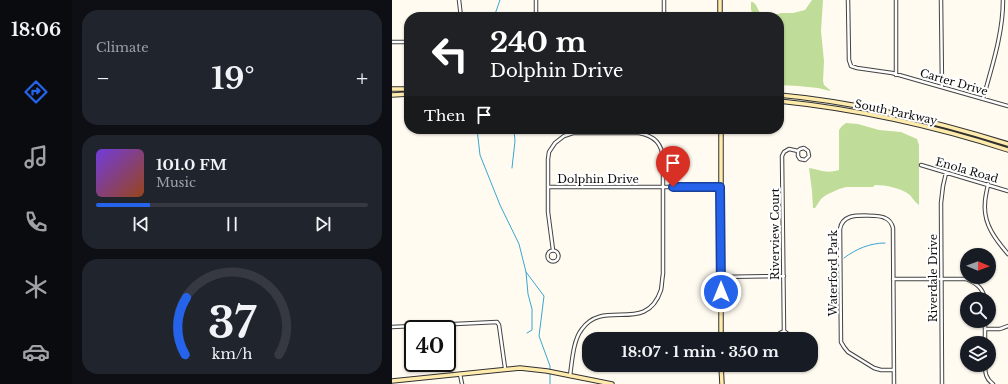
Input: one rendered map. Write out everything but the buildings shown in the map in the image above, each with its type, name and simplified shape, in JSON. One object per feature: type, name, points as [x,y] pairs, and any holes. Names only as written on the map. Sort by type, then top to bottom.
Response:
[{"type":"main road","points":[[720,0],[720,12]]},
{"type":"main road","points":[[392,89],[404,89]]},
{"type":"main road","points":[[392,95],[404,94]]},
{"type":"main road","name":"South Parkway","points":[[784,96],[869,109],[943,126],[1008,144]]},
{"type":"main road","name":"South Parkway","points":[[784,102],[885,118],[941,130],[1008,150]]},
{"type":"main road","points":[[721,134],[721,332]]},
{"type":"main road","points":[[392,381],[505,368],[523,368],[553,372],[612,384]]},
{"type":"main road","points":[[721,372],[722,384]]},
{"type":"street","points":[[459,0],[460,12]]},
{"type":"street","points":[[536,0],[536,12]]},
{"type":"street","points":[[664,0],[664,12]]},
{"type":"street","name":"Carter Drive","points":[[848,0],[848,55],[850,66],[896,75],[1008,106]]},
{"type":"street","points":[[896,0],[896,75]]},
{"type":"street","points":[[941,0],[942,88]]},
{"type":"street","points":[[983,99],[1000,36],[1003,20],[1003,0]]},
{"type":"street","points":[[392,42],[404,42]]},
{"type":"street","points":[[553,250],[549,252],[548,255],[549,259],[553,262],[558,259],[559,255],[553,250],[548,212],[548,159],[549,152],[555,143],[569,134]]},
{"type":"street","points":[[570,376],[576,340],[581,329],[587,323],[592,319],[601,316],[612,314],[635,314],[648,309],[655,302],[661,289],[663,274],[664,187],[662,153],[658,144],[652,137],[642,134]]},
{"type":"street","points":[[802,148],[806,149],[809,156],[805,160],[800,159],[798,156],[798,151],[802,148]]},
{"type":"street","name":"Riverview Court","points":[[787,332],[784,331],[782,156],[784,152],[789,149],[798,151]]},
{"type":"street","name":"Enola Road","points":[[921,165],[1008,191]]},
{"type":"street","name":"Riverdale Drive","points":[[942,384],[941,203],[946,173]]},
{"type":"street","points":[[988,184],[985,203],[986,218],[991,231],[1008,254]]},
{"type":"street","name":"Dolphin Drive","points":[[548,187],[720,187]]},
{"type":"street","name":"Waterford Park","points":[[893,370],[881,370],[874,368],[848,352],[841,342],[840,229],[842,222],[846,218],[852,216],[884,217],[889,220],[893,228],[894,384]]},
{"type":"street","points":[[721,277],[784,276]]},
{"type":"street","points":[[893,279],[966,279],[979,287],[983,292]]},
{"type":"street","points":[[392,327],[497,322],[499,325],[505,368]]},
{"type":"street","points":[[985,336],[985,329],[1008,326]]},
{"type":"street","points":[[985,372],[986,376],[993,384]]},
{"type":"street","points":[[460,374],[462,384]]},
{"type":"green space","points":[[812,0],[823,0],[821,31],[824,61],[823,81],[824,85],[830,91],[818,88],[784,85],[784,13],[793,13],[805,10]]},
{"type":"green space","points":[[751,2],[753,2],[760,12],[752,12]]},
{"type":"green space","points":[[846,123],[858,124],[879,130],[901,132],[917,139],[919,145],[919,205],[910,195],[902,190],[889,186],[875,185],[873,187],[846,187],[839,189],[826,195],[821,199],[815,208],[813,208],[809,168],[827,172],[839,170],[839,130]]},
{"type":"waterway","points":[[496,12],[500,0]]},
{"type":"waterway","points":[[478,134],[480,155],[500,205],[519,244],[526,272],[528,294],[532,309],[532,330],[527,333]]},
{"type":"waterway","points":[[512,168],[514,134]]},
{"type":"waterway","points":[[844,258],[863,247],[885,243]]},
{"type":"waterway","points":[[526,272],[544,296],[539,336],[550,366],[550,384]]},
{"type":"route","points":[[673,187],[720,187],[721,292]]}]
